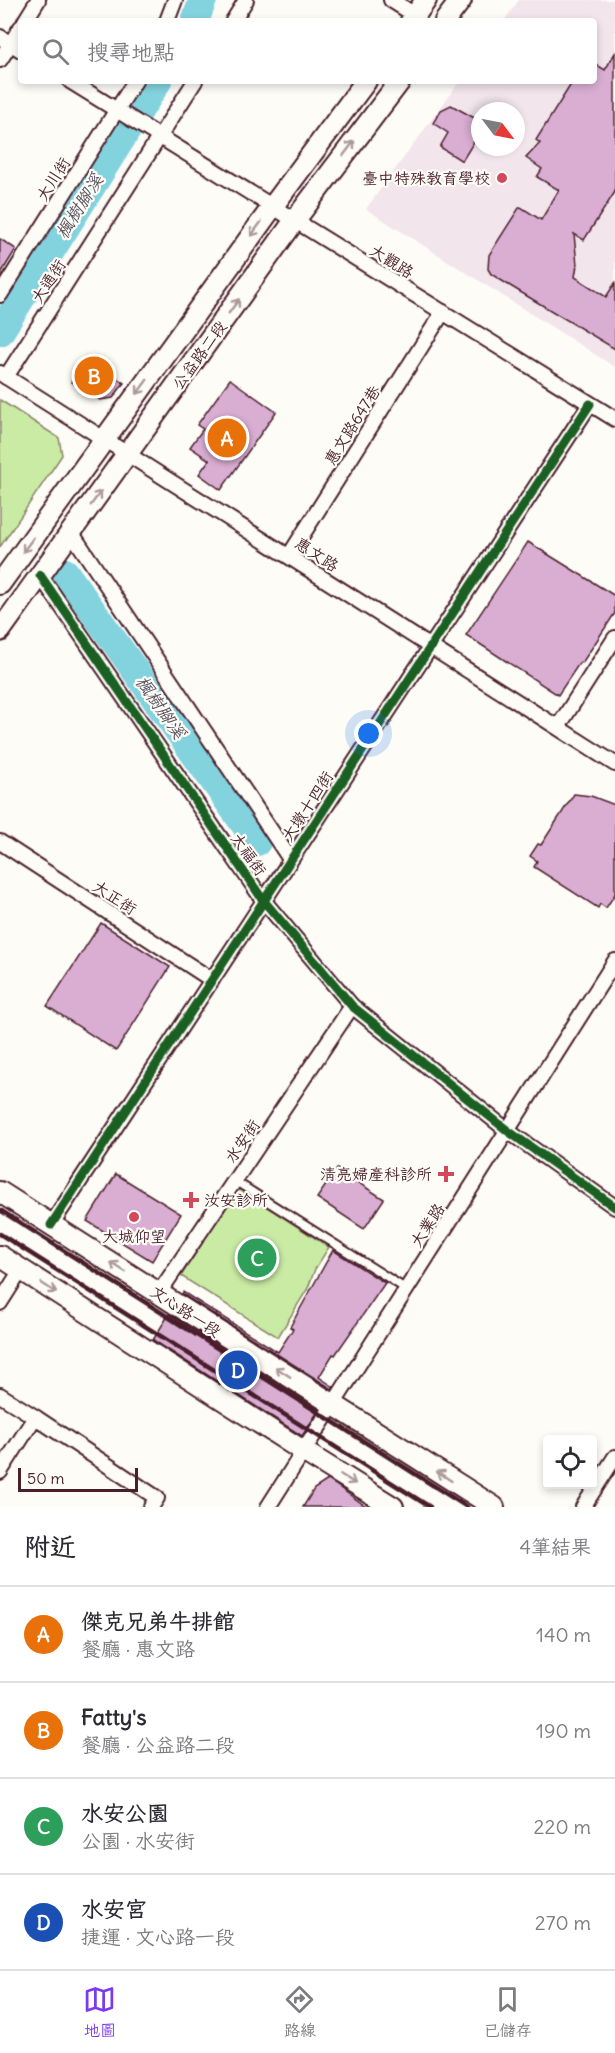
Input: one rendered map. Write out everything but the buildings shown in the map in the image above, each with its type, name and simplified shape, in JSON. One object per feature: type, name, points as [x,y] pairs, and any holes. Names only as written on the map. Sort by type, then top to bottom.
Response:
[{"type":"main road","points":[[447,18],[461,0]]},
{"type":"main road","name":"公益路二段","points":[[0,584],[364,84]]},
{"type":"main road","name":"公益路二段","points":[[0,631],[295,220],[398,84]]},
{"type":"main road","name":"文心路一段","points":[[0,1192],[494,1507]]},
{"type":"main road","points":[[0,1256],[393,1507]]},
{"type":"street","points":[[27,18],[38,0]]},
{"type":"street","points":[[168,18],[175,0]]},
{"type":"street","points":[[235,18],[246,0]]},
{"type":"street","points":[[391,0],[417,12]]},
{"type":"street","points":[[0,60],[10,44]]},
{"type":"street","points":[[75,84],[120,113]]},
{"type":"street","name":"大川街","points":[[0,295],[120,113],[134,84]]},
{"type":"street","name":"大通街","points":[[3,375],[155,134],[193,84]]},
{"type":"street","name":"大觀路","points":[[120,113],[615,419]]},
{"type":"street","name":"惠文路647巷","points":[[290,556],[443,312]]},
{"type":"street","name":"惠文路","points":[[3,375],[615,764]]},
{"type":"street","name":"大墩十四街","points":[[51,1225],[590,404]]},
{"type":"street","name":"大福街","points":[[71,532],[290,859]]},
{"type":"street","name":"大福街","points":[[40,576],[263,900],[352,1006],[508,1131],[615,1207]]},
{"type":"street","points":[[558,727],[615,638]]},
{"type":"street","name":"大正街","points":[[0,842],[212,980]]},
{"type":"street","name":"大業路","points":[[268,1507],[615,961]]},
{"type":"street","name":"水安街","points":[[159,1293],[352,1006]]},
{"type":"street","points":[[0,1303],[21,1270]]},
{"type":"street","points":[[0,1395],[157,1498],[152,1507]]},
{"type":"street","points":[[0,1472],[35,1417]]},
{"type":"street","points":[[583,1507],[615,1457]]},
{"type":"lane","points":[[235,1181],[406,1289]]},
{"type":"shaded area","name":"臺中特殊教育學校","points":[[519,0],[615,0],[615,367],[366,209],[458,84],[597,84],[597,18],[506,18]]},
{"type":"green space","points":[[0,400],[59,438],[62,455],[0,547]]},
{"type":"green space","points":[[237,1188],[329,1247],[315,1269],[308,1288],[278,1337],[181,1276]]},
{"type":"waterway","name":"楓樹腳溪","points":[[196,18],[203,0]]},
{"type":"waterway","name":"楓樹腳溪","points":[[0,332],[156,84]]},
{"type":"waterway","name":"楓樹腳溪","points":[[65,572],[257,842]]},
{"type":"railway","points":[[0,1210],[467,1507]]},
{"type":"railway","points":[[0,1234],[430,1507]]},
{"type":"cycle path","points":[[51,1225],[590,404]]},
{"type":"cycle path","points":[[40,575],[263,900],[352,1006],[508,1131],[615,1207]]},
{"type":"place","name":"臺中特殊教育學校","points":[[502,178]]},
{"type":"place","name":"Fatty's","points":[[94,376]]},
{"type":"place","name":"傑克兄弟牛排館","points":[[227,438]]},
{"type":"place","name":"清亮婦產科診所","points":[[446,1174]]},
{"type":"place","name":"汝安診所","points":[[191,1200]]},
{"type":"place","name":"大城仰望","points":[[134,1217]]},
{"type":"place","name":"水安公園","points":[[257,1258]]},
{"type":"place","name":"水安宮","points":[[238,1370]]}]
